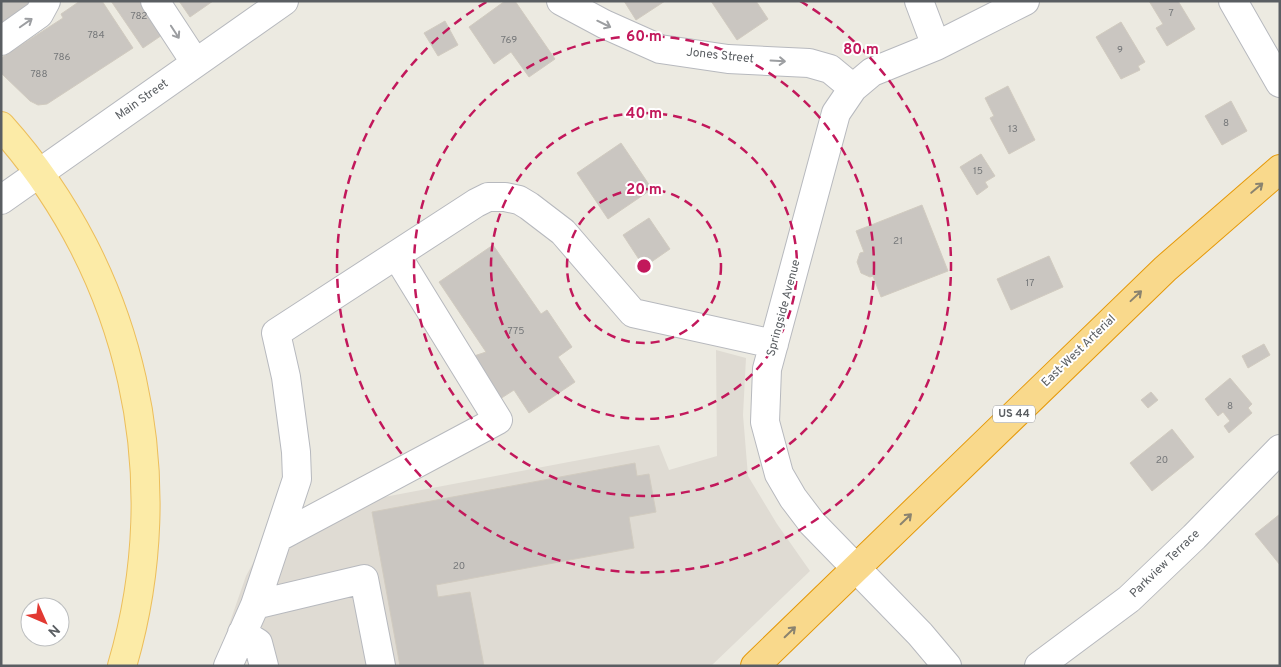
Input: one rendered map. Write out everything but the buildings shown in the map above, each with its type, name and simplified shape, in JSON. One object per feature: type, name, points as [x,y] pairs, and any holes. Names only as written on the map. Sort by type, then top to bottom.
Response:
[{"type":"highway","name":"East-West Arterial","points":[[755,666],[1165,269],[1280,169]]},
{"type":"main road","points":[[1,126],[39,173],[76,230],[106,294],[125,346],[138,408],[145,494],[145,538],[135,612],[122,666]]},
{"type":"street","points":[[1,41],[39,14],[46,1]]},
{"type":"street","points":[[155,1],[195,62]]},
{"type":"street","name":"Main Street","points":[[1,200],[284,1]]},
{"type":"street","name":"Jones Street","points":[[561,1],[604,24],[660,49],[728,59],[809,63],[830,68],[853,88]]},
{"type":"street","points":[[918,1],[936,46]]},
{"type":"street","name":"Springside Avenue","points":[[947,666],[920,634],[812,523],[793,498],[779,474],[766,422],[767,369],[836,113],[853,88],[872,72],[936,46],[1025,1]]},
{"type":"street","points":[[1233,1],[1280,83]]},
{"type":"street","points":[[228,666],[255,605],[297,479],[296,452],[286,376],[276,333],[476,203],[488,197],[519,200],[563,232],[634,313],[774,344]]},
{"type":"street","points":[[279,537],[498,420],[397,256]]},
{"type":"street","name":"Parkview Terrace","points":[[1039,666],[1129,599],[1280,449]]},
{"type":"street","points":[[255,605],[364,579],[381,666]]},
{"type":"street","points":[[242,633],[258,643],[264,666]]},
{"type":"shaded area","points":[[716,350],[746,358],[743,415],[748,476],[777,524],[810,571],[711,666],[253,666],[255,661],[223,642],[246,576],[273,526],[379,498],[659,445],[669,470],[717,456]]}]
